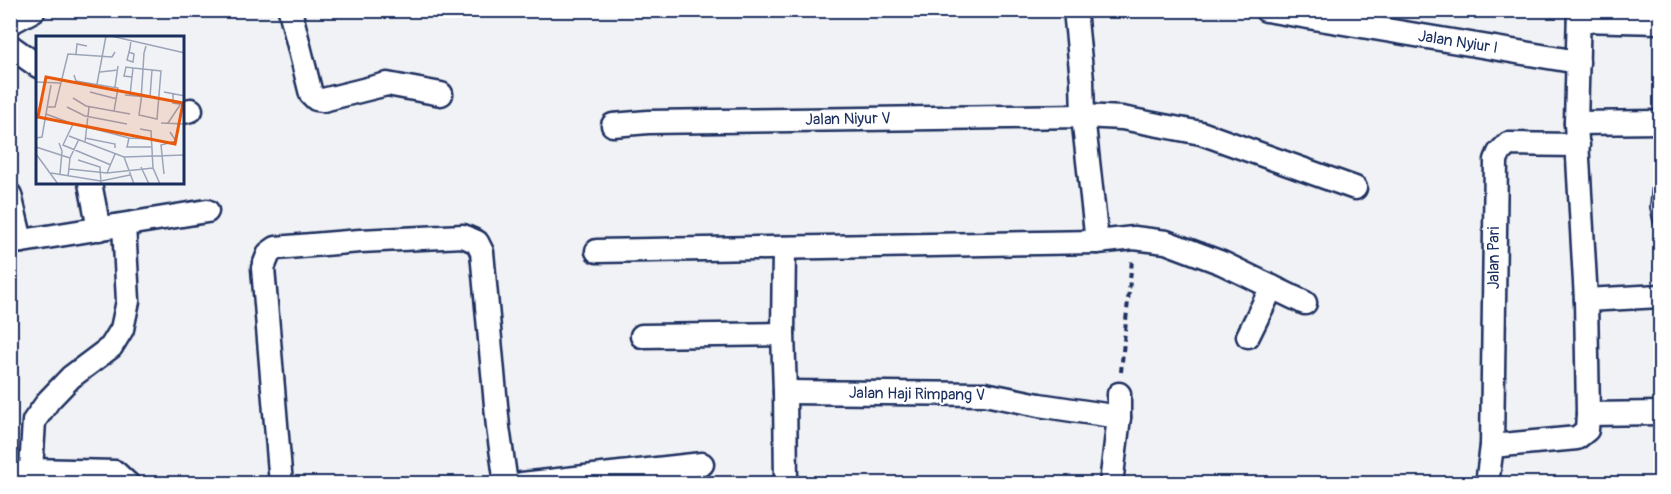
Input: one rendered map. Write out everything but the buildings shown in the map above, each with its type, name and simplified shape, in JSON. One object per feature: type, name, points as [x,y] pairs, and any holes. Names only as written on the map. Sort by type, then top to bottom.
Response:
[{"type":"street","points":[[10,23],[34,10]]},
{"type":"street","points":[[290,10],[311,94],[316,99],[323,100],[387,84],[441,94]]},
{"type":"street","points":[[1075,10],[1083,116],[1097,242]]},
{"type":"street","name":"Jalan Nyiur I","points":[[1266,10],[1578,62]]},
{"type":"street","points":[[1487,483],[1492,446],[1577,438],[1587,430],[1586,300],[1577,134],[1579,15],[1660,22]]},
{"type":"street","points":[[10,46],[36,65]]},
{"type":"street","name":"Jalan Niyur V","points":[[613,125],[648,122],[1083,116],[1122,118],[1201,133],[1355,188]]},
{"type":"street","points":[[1577,134],[1660,122]]},
{"type":"street","name":"Jalan Pari","points":[[1492,446],[1496,160],[1508,144],[1577,134]]},
{"type":"street","points":[[90,184],[99,229]]},
{"type":"street","points":[[10,195],[16,242],[207,211]]},
{"type":"street","points":[[124,225],[128,302],[122,329],[111,347],[71,377],[49,400],[34,422],[21,473],[115,472],[128,483]]},
{"type":"street","points":[[281,483],[263,268],[269,253],[276,248],[463,236],[477,242],[482,252],[498,427],[506,483]]},
{"type":"street","points":[[597,251],[1097,242],[1134,238],[1166,242],[1222,263],[1305,303]]},
{"type":"street","points":[[784,248],[786,483]]},
{"type":"street","points":[[1248,336],[1272,287]]},
{"type":"street","points":[[1586,300],[1660,296]]},
{"type":"street","points":[[642,336],[783,334]]},
{"type":"street","name":"Jalan Haji Rimpang V","points":[[785,392],[985,394],[1039,405],[1119,405]]},
{"type":"street","points":[[1111,483],[1119,405]]},
{"type":"street","points":[[1588,414],[1660,413]]},
{"type":"street","points":[[522,483],[643,477],[702,464]]},
{"type":"lane","points":[[1660,174],[1657,207],[1660,220]]},
{"type":"path","points":[[1119,405],[1134,238]]}]
